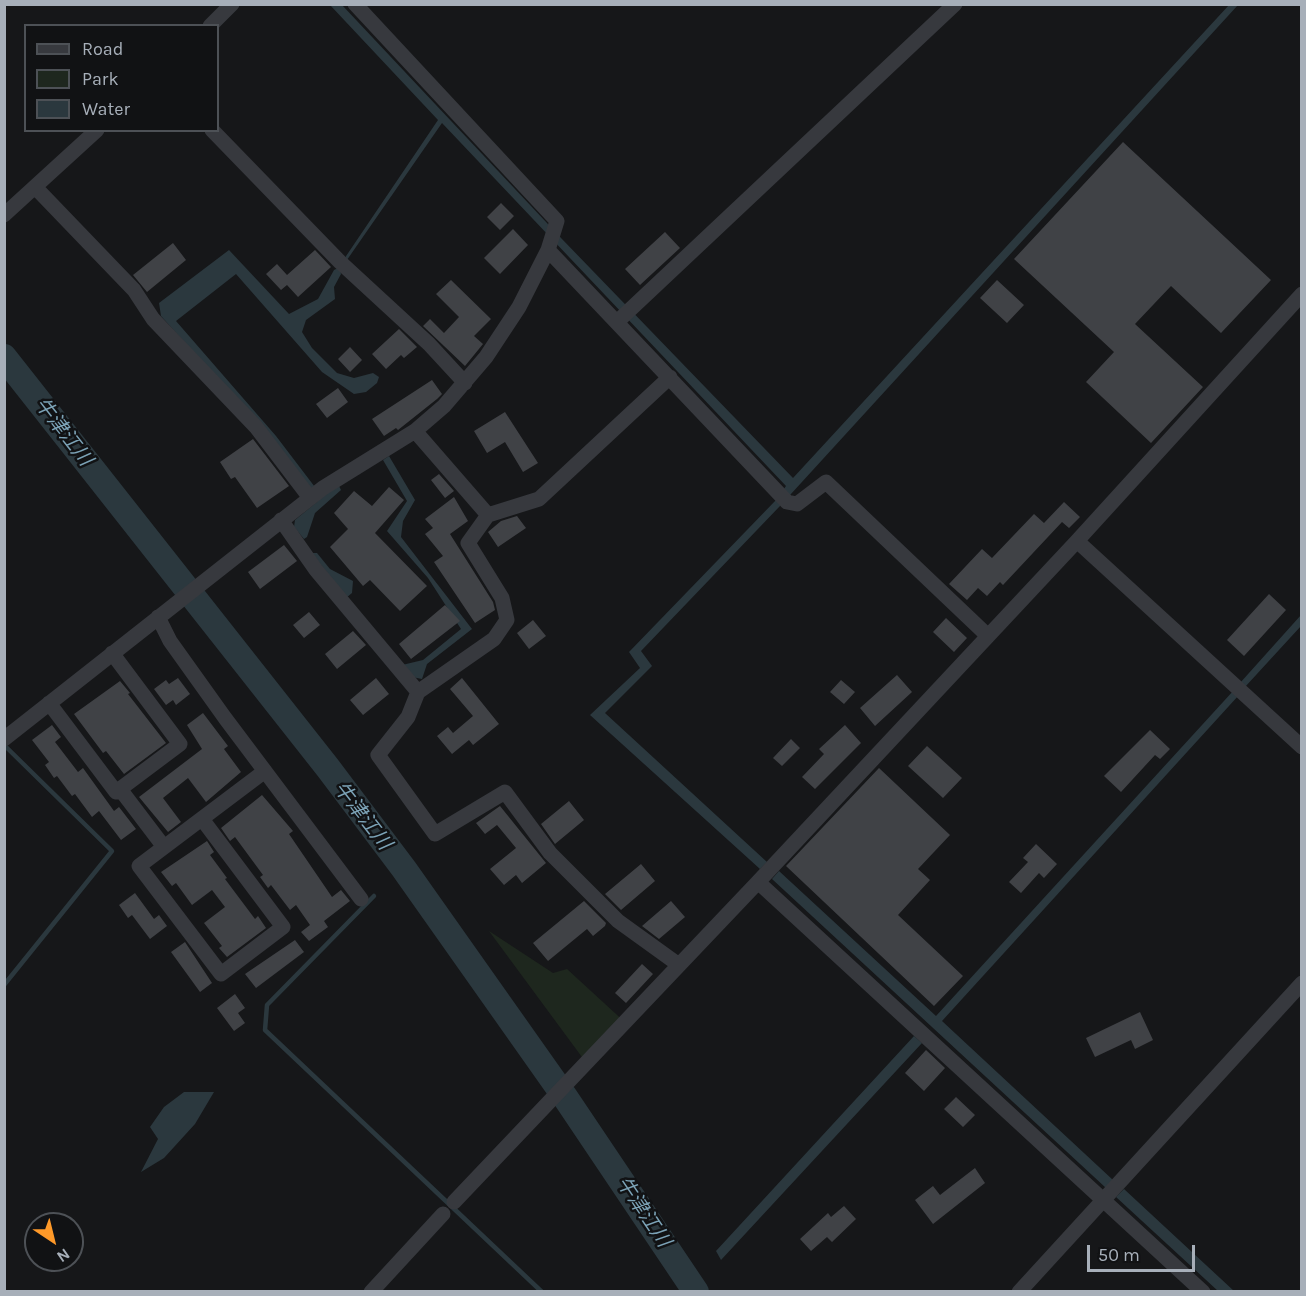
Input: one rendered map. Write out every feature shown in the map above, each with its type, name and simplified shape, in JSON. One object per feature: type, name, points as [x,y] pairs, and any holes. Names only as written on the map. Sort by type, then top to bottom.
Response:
[{"type":"street","points":[[212,24],[232,4]]},
{"type":"street","points":[[7,737],[323,488],[415,431],[465,383],[519,307],[551,240],[557,221],[355,4]]},
{"type":"street","points":[[618,321],[954,4]]},
{"type":"street","points":[[4,215],[95,132]]},
{"type":"street","points":[[214,132],[343,265],[429,344],[465,383]]},
{"type":"street","points":[[36,187],[134,290],[153,319],[256,427],[310,498]]},
{"type":"street","points":[[551,240],[618,321],[788,502],[797,504],[826,482],[988,636]]},
{"type":"street","points":[[454,1202],[1077,541],[1302,294]]},
{"type":"street","points":[[670,377],[539,500],[488,515],[468,543],[502,598],[507,620],[494,639],[418,692],[408,717],[378,755],[435,834],[505,792],[550,853],[618,921],[679,965]]},
{"type":"street","points":[[415,431],[488,515]]},
{"type":"street","points":[[281,520],[316,570],[418,692]]},
{"type":"street","points":[[1077,541],[1302,747]]},
{"type":"street","points":[[158,617],[170,641],[361,899]]},
{"type":"street","points":[[49,703],[116,792],[180,744],[112,653]]},
{"type":"street","points":[[202,819],[283,927],[221,974],[140,866],[265,771]]},
{"type":"street","points":[[120,789],[164,848]]},
{"type":"street","points":[[758,882],[1203,1292]]},
{"type":"street","points":[[1019,1292],[1302,983]]},
{"type":"street","points":[[371,1292],[443,1214]]},
{"type":"green space","points":[[489,931],[553,973],[567,969],[628,1025],[590,1068]]},
{"type":"water","points":[[330,5],[342,5],[562,239],[793,478],[1229,5],[1238,5],[780,506],[641,651],[652,666],[605,713],[767,862],[760,869],[590,715],[640,668],[629,652],[776,500],[786,486],[442,123],[340,270],[341,274],[334,287],[335,299],[306,320],[302,332],[312,348],[337,373],[354,378],[373,373],[379,377],[377,383],[366,392],[354,394],[322,372],[236,274],[176,321],[276,436],[321,495],[339,486],[341,490],[315,513],[307,537],[304,539],[294,527],[295,520],[318,501],[272,440],[161,316],[159,303],[229,250],[289,314],[318,299],[334,270],[338,268],[438,120]]},
{"type":"water","points":[[389,456],[415,500],[403,521],[401,537],[472,629],[427,664],[422,679],[412,677],[402,665],[423,660],[461,629],[428,578],[387,531],[407,501],[383,460]]},
{"type":"water","points":[[312,553],[317,553],[330,569],[353,581],[352,593],[346,598]]},
{"type":"water","points":[[1301,615],[1301,626],[1245,687],[1240,683]]},
{"type":"water","points":[[1234,690],[1239,695],[942,1021],[1113,1180],[1106,1188],[772,879],[779,871],[936,1016]]},
{"type":"water","points":[[914,1036],[922,1043],[721,1260],[716,1251]]},
{"type":"water","points":[[184,1092],[214,1092],[195,1124],[164,1158],[141,1172],[158,1139],[150,1127],[164,1107]]},
{"type":"water","points":[[1124,1189],[1234,1291],[1218,1291],[1116,1197]]},
{"type":"building","points":[[1123,142],[1271,280],[1221,333],[1171,286],[1135,324],[1203,387],[1151,443],[1086,382],[1114,352],[1014,259]]},
{"type":"building","points":[[501,203],[514,216],[500,230],[487,217]]},
{"type":"building","points":[[513,229],[528,245],[500,274],[484,258]]},
{"type":"building","points":[[665,232],[680,248],[640,285],[625,269]]},
{"type":"building","points":[[173,243],[186,260],[147,292],[133,275]]},
{"type":"building","points":[[315,250],[331,267],[298,297],[287,285],[281,290],[266,274],[277,264],[287,275]]},
{"type":"building","points":[[451,280],[491,319],[474,336],[483,344],[465,366],[423,326],[430,319],[444,333],[459,317],[436,294]]},
{"type":"building","points":[[997,280],[1024,305],[1007,323],[980,298]]},
{"type":"building","points":[[399,329],[417,347],[404,358],[401,355],[386,369],[372,354]]},
{"type":"building","points":[[350,347],[362,360],[350,372],[338,359]]},
{"type":"building","points":[[432,380],[442,394],[398,430],[396,428],[384,436],[372,419]]},
{"type":"building","points":[[338,388],[348,402],[327,418],[316,404]]},
{"type":"building","points":[[505,412],[538,463],[523,472],[505,442],[487,453],[474,431]]},
{"type":"building","points":[[253,439],[289,486],[257,508],[235,477],[231,479],[220,462]]},
{"type":"building","points":[[439,474],[454,491],[445,498],[431,480]]},
{"type":"building","points":[[389,487],[404,500],[375,533],[427,586],[400,611],[370,580],[363,586],[330,547],[348,529],[334,513],[354,491],[372,506]]},
{"type":"building","points":[[454,497],[468,521],[450,534],[493,602],[495,610],[475,623],[434,562],[443,556],[425,534],[433,528],[425,519]]},
{"type":"building","points":[[1064,502],[1080,517],[1069,528],[1062,522],[1003,585],[1000,582],[987,596],[978,588],[967,600],[949,584],[982,549],[992,558],[1034,514],[1044,523]]},
{"type":"building","points":[[517,516],[526,528],[498,547],[488,532],[501,521]]},
{"type":"building","points":[[284,545],[297,561],[260,589],[248,572]]},
{"type":"building","points":[[1269,594],[1286,610],[1244,656],[1227,640]]},
{"type":"building","points":[[445,605],[460,621],[411,659],[399,644]]},
{"type":"building","points":[[309,612],[320,625],[304,638],[293,625]]},
{"type":"building","points":[[946,618],[967,638],[954,652],[933,632]]},
{"type":"building","points":[[533,620],[546,636],[529,649],[517,633]]},
{"type":"building","points":[[353,631],[366,645],[337,669],[325,654]]},
{"type":"building","points":[[897,675],[912,692],[875,726],[860,708]]},
{"type":"building","points":[[178,678],[190,694],[176,705],[173,700],[166,705],[154,689],[166,680],[169,684]]},
{"type":"building","points":[[376,678],[389,694],[363,715],[350,700]]},
{"type":"building","points":[[462,678],[499,724],[473,745],[469,740],[452,754],[437,736],[448,727],[453,733],[473,716],[450,689]]},
{"type":"building","points":[[841,680],[855,692],[844,704],[830,692]]},
{"type":"building","points":[[120,681],[166,743],[124,774],[106,751],[103,753],[74,714]]},
{"type":"building","points":[[203,713],[228,746],[224,749],[241,772],[206,802],[188,778],[163,798],[181,822],[168,832],[139,797],[202,749],[187,725]]},
{"type":"building","points":[[52,725],[61,737],[55,742],[78,772],[83,768],[114,811],[119,807],[136,829],[121,840],[99,811],[92,817],[75,794],[72,796],[57,776],[54,778],[45,765],[49,762],[32,740]]},
{"type":"building","points":[[845,725],[861,743],[815,789],[802,777],[824,754],[819,749]]},
{"type":"building","points":[[1150,730],[1170,749],[1160,759],[1155,755],[1121,792],[1104,776]]},
{"type":"building","points":[[791,739],[800,748],[782,766],[773,758]]},
{"type":"building","points":[[927,746],[962,778],[943,798],[908,766]]},
{"type":"building","points":[[879,768],[950,835],[918,869],[930,880],[898,915],[963,976],[934,1006],[786,866]]},
{"type":"building","points":[[262,795],[293,831],[289,834],[332,897],[341,890],[350,901],[324,921],[328,927],[309,941],[301,932],[310,925],[296,905],[290,910],[271,885],[268,888],[260,877],[263,875],[235,837],[230,841],[221,828]]},
{"type":"building","points":[[569,801],[584,820],[555,844],[541,824]]},
{"type":"building","points":[[500,806],[546,863],[522,883],[516,875],[504,885],[490,869],[516,848],[497,825],[485,834],[476,823]]},
{"type":"building","points":[[207,841],[214,852],[210,855],[227,878],[225,879],[255,919],[258,916],[266,928],[227,957],[219,948],[222,946],[204,923],[225,907],[212,890],[192,905],[176,883],[172,886],[161,872]]},
{"type":"building","points":[[1036,844],[1057,864],[1044,878],[1039,873],[1021,893],[1009,882],[1028,862],[1023,858]]},
{"type":"building","points":[[641,864],[655,881],[621,910],[605,894]]},
{"type":"building","points":[[135,893],[154,919],[159,915],[167,926],[150,939],[132,915],[128,918],[119,905]]},
{"type":"building","points":[[584,901],[606,923],[605,926],[593,936],[587,929],[548,961],[533,943]]},
{"type":"building","points":[[671,901],[685,917],[659,939],[642,926]]},
{"type":"building","points":[[295,940],[304,952],[256,988],[245,974]]},
{"type":"building","points":[[185,942],[212,983],[200,992],[171,952]]},
{"type":"building","points":[[642,964],[653,974],[626,1003],[615,993]]},
{"type":"building","points":[[235,994],[245,1008],[238,1013],[245,1023],[234,1031],[217,1008]]},
{"type":"building","points":[[1140,1012],[1153,1040],[1135,1049],[1131,1040],[1095,1057],[1086,1038]]},
{"type":"building","points":[[926,1050],[945,1068],[924,1091],[905,1073]]},
{"type":"building","points":[[956,1097],[975,1115],[963,1127],[944,1109]]},
{"type":"building","points":[[975,1168],[985,1183],[933,1224],[915,1200],[933,1186],[940,1195]]},
{"type":"building","points":[[844,1206],[856,1219],[832,1242],[827,1237],[811,1251],[800,1239],[828,1213],[831,1217]]},
{"type":"waterway","name":"牛津江川","points":[[4,357],[328,768],[404,869],[565,1097],[696,1292]]},
{"type":"waterway","points":[[4,745],[112,851],[4,985]]},
{"type":"waterway","points":[[374,896],[267,1005],[265,1030],[542,1292]]}]
